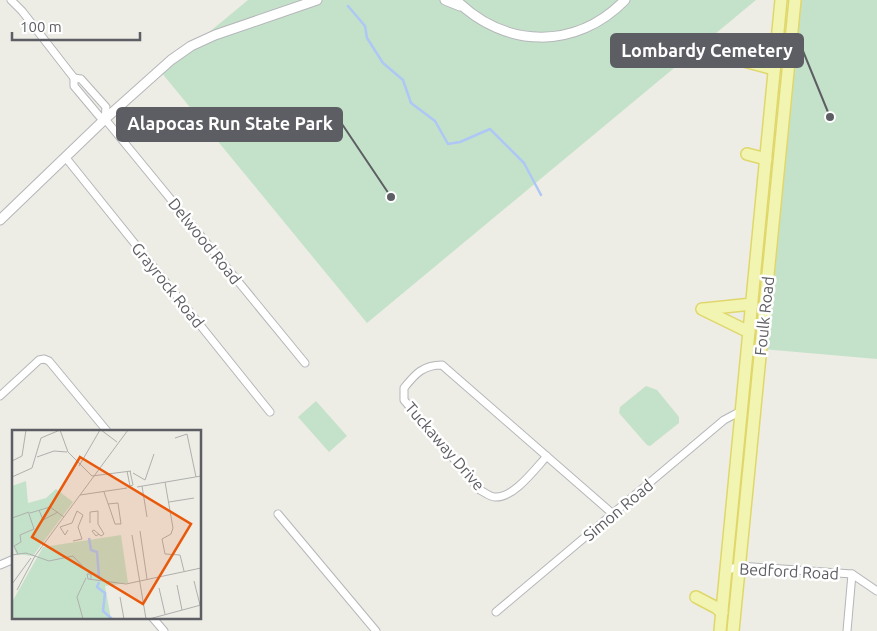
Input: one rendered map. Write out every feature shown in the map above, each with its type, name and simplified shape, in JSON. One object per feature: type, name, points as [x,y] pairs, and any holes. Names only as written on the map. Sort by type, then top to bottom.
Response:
[{"type":"main road","name":"Foulk Road","points":[[720,631],[781,0]]},
{"type":"main road","name":"Foulk Road","points":[[733,631],[795,0]]},
{"type":"main road","points":[[774,70],[740,56],[776,51]]},
{"type":"main road","points":[[747,154],[766,159]]},
{"type":"main road","points":[[749,332],[702,309],[752,304]]},
{"type":"main road","points":[[696,597],[717,608],[722,613]]},
{"type":"street","points":[[11,0],[22,11],[74,78],[74,86],[100,117],[105,119]]},
{"type":"street","points":[[0,220],[162,66],[191,46],[232,28],[317,0]]},
{"type":"street","points":[[445,0],[465,8]]},
{"type":"street","points":[[456,0],[484,22],[503,31],[537,38],[588,28],[603,20],[625,0]]},
{"type":"street","points":[[74,78],[81,79],[106,107],[105,119]]},
{"type":"street","name":"Delwood Road","points":[[105,119],[305,363]]},
{"type":"street","name":"Grayrock Road","points":[[66,158],[270,412]]},
{"type":"street","points":[[759,233],[772,234]]},
{"type":"street","points":[[0,396],[38,360],[44,359],[49,361],[105,430]]},
{"type":"street","name":"Tuckaway Drive","points":[[547,456],[518,488],[506,495],[494,497],[480,490],[404,400],[404,388],[414,375],[430,365],[442,365],[547,456],[613,514]]},
{"type":"street","name":"Simon Road","points":[[496,612],[724,420],[742,411]]},
{"type":"street","points":[[278,514],[376,631]]},
{"type":"street","points":[[0,564],[12,560]]},
{"type":"street","name":"Bedford Road","points":[[726,570],[739,566],[852,574],[877,591]]},
{"type":"street","points":[[847,631],[852,574]]},
{"type":"street","points":[[153,618],[164,631]]},
{"type":"green space","points":[[248,0],[756,0],[367,323],[161,72]]},
{"type":"green space","points":[[795,0],[877,0],[877,359],[761,349]]},
{"type":"green space","points":[[646,386],[657,390],[679,417],[679,423],[650,446],[647,445],[619,413],[620,407]]},
{"type":"green space","points":[[316,401],[347,436],[329,452],[298,417]]},
{"type":"waterway","points":[[348,6],[365,26],[367,38],[383,63],[403,80],[411,103],[435,121],[448,144],[460,142],[490,129],[524,163],[541,195]]},
{"type":"place","name":"Lombardy Cemetery","points":[[830,117]]},
{"type":"place","name":"Alapocas Run State Park","points":[[391,197]]}]
